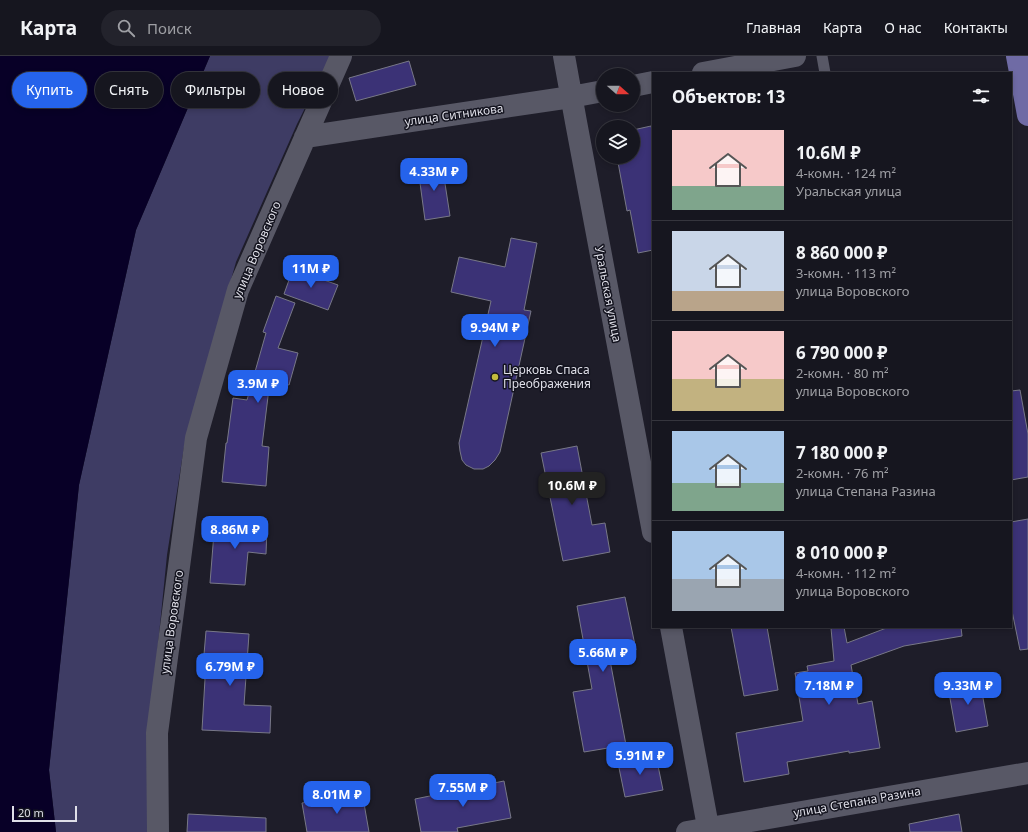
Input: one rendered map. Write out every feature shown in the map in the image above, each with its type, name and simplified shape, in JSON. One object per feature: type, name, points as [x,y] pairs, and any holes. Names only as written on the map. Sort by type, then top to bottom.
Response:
[{"type":"main road","points":[[1017,56],[1028,114]]},
{"type":"street","name":"улица Воровского","points":[[158,832],[157,733],[196,438],[238,290],[340,56]]},
{"type":"street","name":"Уральская улица","points":[[564,56],[652,527]]},
{"type":"street","points":[[708,72],[795,56]]},
{"type":"street","points":[[640,85],[652,82]]},
{"type":"street","name":"улица Ситникова","points":[[305,137],[596,93]]},
{"type":"street","points":[[671,628],[708,830]]},
{"type":"street","name":"улица Степана Разина","points":[[687,832],[708,830],[1028,773]]},
{"type":"lane","points":[[822,56],[825,72]]},
{"type":"shaded area","points":[[0,56],[210,56],[203,72],[171,72],[171,108],[188,108],[136,230],[79,485],[49,770],[56,832],[0,832]]},
{"type":"shaded area","points":[[210,56],[331,56],[323,72],[268,72],[268,108],[305,108],[236,262],[184,447],[167,555],[152,704],[149,832],[56,832],[49,770],[79,485],[136,230],[188,108],[260,108],[260,72],[203,72]]},
{"type":"building","points":[[409,61],[416,85],[356,101],[349,78]]},
{"type":"building","points":[[651,126],[652,250],[638,253],[630,210],[627,211],[618,164],[640,164],[640,128]]},
{"type":"building","points":[[442,164],[450,216],[425,220],[418,168]]},
{"type":"building","name":"Церковь Спаса Преображения","points":[[511,238],[537,243],[524,310],[531,311],[500,452],[489,466],[483,469],[474,469],[466,465],[462,460],[459,443],[491,301],[451,292],[459,257],[505,267]]},
{"type":"building","points":[[293,269],[338,285],[328,310],[284,294]]},
{"type":"building","points":[[276,296],[295,303],[278,348],[298,353],[289,385],[270,380],[262,446],[269,447],[266,486],[222,482],[233,398],[247,400],[266,333],[263,332]]},
{"type":"building","points":[[1020,390],[1028,434],[1028,477],[1012,480],[1012,391]]},
{"type":"building","points":[[577,446],[592,525],[605,523],[610,552],[563,561],[541,453]]},
{"type":"building","points":[[1028,519],[1028,649],[1020,650],[1012,611],[1012,522]]},
{"type":"building","points":[[215,520],[251,522],[250,527],[267,528],[266,554],[248,552],[245,585],[210,583]]},
{"type":"building","points":[[625,597],[636,650],[609,655],[626,745],[584,752],[573,692],[592,689],[577,606]]},
{"type":"building","points":[[731,628],[767,628],[778,690],[744,696]]},
{"type":"building","points":[[831,628],[844,628],[847,643],[886,628],[961,628],[962,636],[904,646],[851,665],[858,704],[872,701],[880,748],[849,753],[849,751],[787,762],[789,774],[744,782],[736,733],[803,721],[795,673],[808,671],[807,666],[834,661]]},
{"type":"building","points":[[206,631],[249,634],[244,705],[271,706],[270,733],[202,730],[205,679],[202,678]]},
{"type":"building","points":[[980,681],[988,726],[956,732],[948,687]]},
{"type":"building","points":[[656,756],[663,790],[625,797],[618,763]]},
{"type":"building","points":[[504,781],[511,818],[457,828],[458,832],[421,832],[415,799]]},
{"type":"building","points":[[362,792],[369,832],[307,832],[302,803]]},
{"type":"building","points":[[188,814],[266,818],[266,832],[187,832]]},
{"type":"building","points":[[959,814],[962,832],[910,832],[909,824]]},
{"type":"place","name":"Церковь Спаса Преображения","points":[[495,377]]}]
